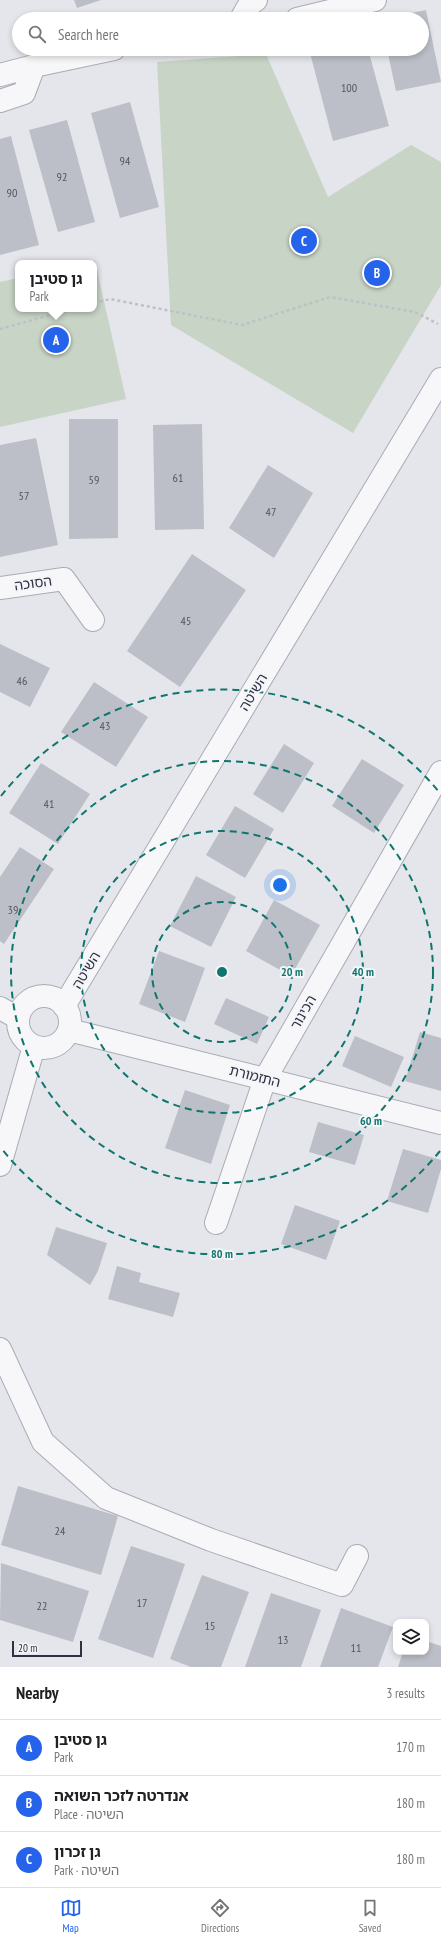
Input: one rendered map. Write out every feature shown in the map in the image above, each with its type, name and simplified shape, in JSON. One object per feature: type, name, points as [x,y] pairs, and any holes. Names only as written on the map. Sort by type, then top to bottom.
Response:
[{"type":"street","points":[[245,12],[249,5],[256,0]]},
{"type":"street","points":[[326,12],[375,0]]},
{"type":"street","points":[[0,75],[81,56]]},
{"type":"street","points":[[0,101],[24,93],[34,66]]},
{"type":"street","name":"השיטה","points":[[64,1006],[441,378]]},
{"type":"street","name":"הסוכה","points":[[0,588],[64,579],[93,620]]},
{"type":"street","name":"הכינור","points":[[216,1223],[265,1078],[441,772]]},
{"type":"street","points":[[50,997],[64,1006],[70,1022],[69,1030],[59,1043],[51,1047],[43,1048],[34,1046],[27,1042],[9,1013],[21,1010],[26,1003],[33,998],[50,997]]},
{"type":"street","name":"התזמורת","points":[[69,1030],[441,1123]]},
{"type":"street","points":[[0,1165],[34,1046]]},
{"type":"street","points":[[0,1349],[43,1442],[106,1498],[212,1540],[342,1585],[357,1556]]},
{"type":"path","points":[[97,302],[110,299],[242,325],[330,297],[415,312],[438,324]]},
{"type":"path","points":[[0,329],[62,312]]},
{"type":"green space","points":[[239,56],[267,56],[328,197],[411,145],[441,162],[441,285],[353,433],[171,325],[157,62]]},
{"type":"green space","points":[[97,270],[126,399],[0,427],[0,282],[15,279],[15,312],[97,312]]},
{"type":"building","points":[[74,0],[101,0],[77,8]]},
{"type":"building","points":[[426,10],[426,12],[416,12]]},
{"type":"building","points":[[429,24],[441,82],[396,91],[388,56],[429,56]]},
{"type":"building","points":[[311,56],[370,56],[389,126],[333,141]]},
{"type":"building","points":[[130,102],[159,207],[120,218],[91,113]]},
{"type":"building","points":[[67,120],[95,222],[58,232],[29,130]]},
{"type":"building","points":[[11,136],[39,245],[0,255],[0,139]]},
{"type":"building","points":[[69,419],[118,419],[118,538],[69,539]]},
{"type":"building","points":[[202,424],[204,529],[155,530],[153,425]]},
{"type":"building","points":[[36,438],[58,545],[0,557],[0,445]]},
{"type":"building","points":[[268,465],[313,493],[274,558],[229,528]]},
{"type":"building","points":[[192,554],[246,590],[180,687],[127,651]]},
{"type":"building","points":[[0,644],[50,668],[30,707],[0,692]]},
{"type":"building","points":[[94,682],[148,717],[116,767],[61,732]]},
{"type":"building","points":[[284,744],[314,763],[283,813],[253,794]]},
{"type":"building","points":[[362,759],[404,785],[374,833],[332,806]]},
{"type":"building","points":[[41,763],[90,794],[58,844],[9,813]]},
{"type":"building","points":[[235,806],[274,829],[245,878],[206,855]]},
{"type":"building","points":[[20,847],[54,869],[4,944],[0,941],[0,877]]},
{"type":"building","points":[[196,876],[236,897],[211,947],[170,926]]},
{"type":"building","points":[[274,900],[320,925],[291,976],[246,951]]},
{"type":"building","points":[[159,951],[205,968],[185,1022],[139,1004]]},
{"type":"building","points":[[226,998],[269,1017],[257,1044],[214,1024]]},
{"type":"building","points":[[420,1032],[441,1038],[441,1091],[405,1081]]},
{"type":"building","points":[[355,1036],[404,1057],[391,1087],[342,1066]]},
{"type":"building","points":[[185,1090],[230,1105],[211,1164],[165,1148]]},
{"type":"building","points":[[318,1122],[364,1135],[355,1165],[309,1152]]},
{"type":"building","points":[[403,1149],[441,1160],[441,1169],[428,1213],[387,1201]]},
{"type":"building","points":[[295,1205],[340,1221],[326,1260],[281,1244]]},
{"type":"building","points":[[56,1227],[107,1243],[98,1271],[90,1285],[47,1255]]},
{"type":"building","points":[[117,1266],[141,1273],[139,1282],[180,1293],[173,1317],[108,1299]]},
{"type":"building","points":[[18,1486],[118,1516],[101,1575],[1,1545]]},
{"type":"building","points":[[131,1546],[185,1564],[153,1658],[98,1639]]},
{"type":"building","points":[[1,1563],[89,1591],[73,1642],[0,1620]]},
{"type":"building","points":[[202,1575],[249,1592],[221,1667],[191,1667],[170,1659]]},
{"type":"building","points":[[271,1593],[321,1610],[301,1667],[245,1667]]},
{"type":"building","points":[[341,1608],[393,1627],[378,1667],[320,1667]]},
{"type":"building","points":[[429,1642],[441,1646],[441,1667],[398,1667],[402,1655],[429,1655]]},
{"type":"place","name":"גן זכרון","points":[[304,241]]},
{"type":"place","name":"אנדרטה לזכר השואה","points":[[377,273]]},
{"type":"place","name":"גן סטיבן","points":[[56,340]]}]
